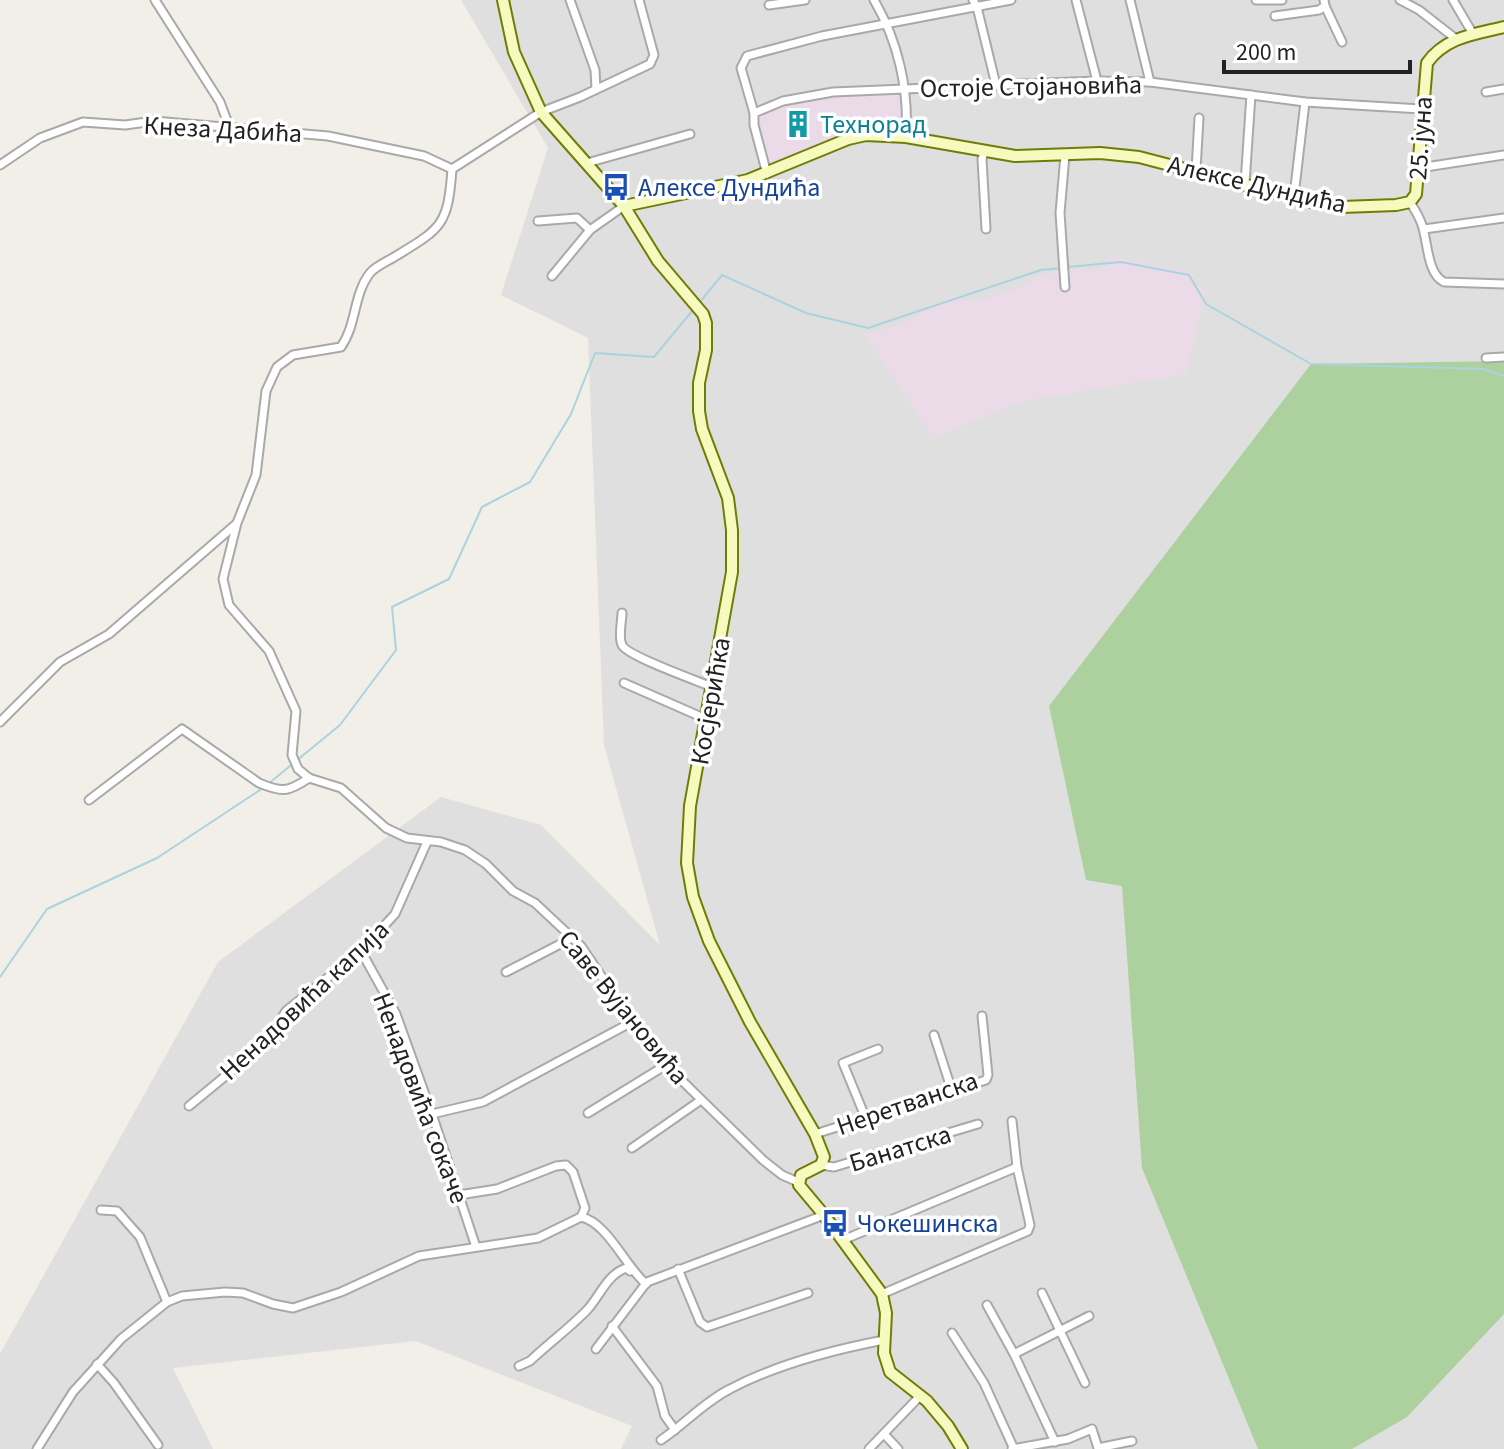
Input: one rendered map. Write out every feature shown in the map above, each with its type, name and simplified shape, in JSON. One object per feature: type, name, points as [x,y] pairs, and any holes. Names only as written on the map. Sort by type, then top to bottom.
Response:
[{"type":"street","points":[[167,0],[156,2],[220,102],[229,126]]},
{"type":"street","name":"Косјерићка","points":[[503,0],[514,52],[541,112],[624,206],[658,261],[703,314],[707,333],[699,383],[699,411],[702,429],[728,498],[732,572],[690,806],[687,863],[693,897],[709,941],[750,1022],[815,1134],[824,1157],[821,1165]]},
{"type":"street","points":[[570,0],[595,70],[596,89]]},
{"type":"street","points":[[0,722],[60,662],[109,634],[237,523],[256,475],[266,391],[277,367],[293,355],[341,347],[348,338],[357,295],[372,271],[433,233],[449,206],[452,169],[541,112],[652,61],[651,38],[639,0]]},
{"type":"street","points":[[769,5],[805,0]]},
{"type":"street","points":[[874,0],[888,25],[905,89],[906,137]]},
{"type":"street","points":[[767,174],[741,68],[747,56],[822,36],[888,25],[975,4],[1011,0]]},
{"type":"street","points":[[1076,0],[1097,81]]},
{"type":"street","points":[[1130,0],[1150,82]]},
{"type":"street","points":[[1256,1],[1282,0]]},
{"type":"street","points":[[1400,0],[1419,10],[1456,39]]},
{"type":"street","points":[[1453,0],[1473,34]]},
{"type":"street","points":[[1275,16],[1319,10],[1325,3],[1342,42]]},
{"type":"street","points":[[975,4],[996,85]]},
{"type":"street","name":"25. јуна","points":[[1410,202],[1416,194],[1427,63],[1442,47],[1456,39],[1504,27]]},
{"type":"street","name":"Остоје Стојановића","points":[[754,113],[799,97],[833,92],[1097,81],[1150,82],[1305,102],[1421,109]]},
{"type":"street","points":[[1486,92],[1504,89]]},
{"type":"street","points":[[1245,183],[1251,95]]},
{"type":"street","points":[[1294,196],[1305,102]]},
{"type":"street","points":[[1196,170],[1199,118]]},
{"type":"street","name":"Кнеза Дабића","points":[[0,165],[40,138],[83,122],[125,125],[154,121],[367,142],[424,156],[452,169]]},
{"type":"street","points":[[587,163],[690,134]]},
{"type":"street","name":"Алексе Дундића","points":[[624,206],[729,185],[767,174],[860,135],[906,137],[1015,156],[1100,153],[1139,157],[1315,203],[1356,208],[1410,202]]},
{"type":"street","points":[[984,152],[986,229]]},
{"type":"street","points":[[1065,155],[1060,213],[1065,287]]},
{"type":"street","points":[[1419,168],[1504,155]]},
{"type":"street","points":[[1410,202],[1424,229],[1433,269],[1442,282],[1504,284]]},
{"type":"street","points":[[552,276],[590,230],[605,216],[624,206]]},
{"type":"street","points":[[538,221],[577,218],[590,230]]},
{"type":"street","points":[[1424,229],[1504,218]]},
{"type":"street","points":[[1486,358],[1504,357]]},
{"type":"street","name":"Саве Вујановића","points":[[237,523],[223,579],[229,605],[269,651],[296,711],[292,755],[298,769],[309,778],[341,788],[386,828],[407,838],[441,842],[465,850],[486,864],[513,891],[535,903],[581,946],[632,1022],[666,1065],[763,1160],[782,1175],[798,1182],[882,1294]]},
{"type":"street","points":[[622,613],[621,641],[625,649],[712,687]]},
{"type":"street","points":[[624,683],[706,719]]},
{"type":"street","points":[[89,800],[182,729],[259,783],[271,788],[292,789],[309,778]]},
{"type":"street","name":"Ненадовића капија","points":[[189,1106],[268,1041],[286,1011],[361,951],[395,914],[427,842]]},
{"type":"street","points":[[506,972],[572,938]]},
{"type":"street","name":"Ненадовића сокаче","points":[[361,951],[396,1014],[476,1247]]},
{"type":"street","name":"Неретванска","points":[[815,1134],[988,1079],[982,1016]]},
{"type":"street","points":[[432,1114],[483,1102],[632,1022]]},
{"type":"street","points":[[934,1035],[952,1091]]},
{"type":"street","points":[[866,1119],[843,1063],[878,1049]]},
{"type":"street","points":[[588,1113],[666,1065]]},
{"type":"street","points":[[632,1148],[701,1100]]},
{"type":"street","points":[[962,1449],[940,1416],[890,1372],[885,1362],[886,1313],[882,1294],[1023,1234],[1030,1225],[1017,1167],[1012,1121]]},
{"type":"street","name":"Банатска","points":[[821,1165],[834,1167],[978,1124]]},
{"type":"street","points":[[459,1195],[497,1189],[566,1165],[573,1172],[585,1208],[581,1217]]},
{"type":"street","points":[[798,1182],[803,1174],[821,1165]]},
{"type":"street","points":[[843,1240],[1017,1167]]},
{"type":"street","points":[[101,1210],[117,1211],[140,1237],[167,1302]]},
{"type":"street","points":[[519,1366],[530,1361],[589,1308],[604,1283],[622,1268],[643,1281],[824,1215]]},
{"type":"street","points":[[37,1449],[73,1392],[97,1364],[121,1339],[167,1302],[182,1296],[243,1293],[293,1308],[341,1292],[419,1256],[538,1238],[581,1217],[587,1218],[602,1231],[643,1281]]},
{"type":"street","points":[[678,1269],[700,1322],[707,1327],[808,1293]]},
{"type":"street","points":[[596,1349],[637,1297],[643,1281]]},
{"type":"street","points":[[1042,1293],[1085,1383]]},
{"type":"street","points":[[987,1305],[1055,1442]]},
{"type":"street","points":[[1014,1354],[1089,1316]]},
{"type":"street","points":[[612,1326],[657,1386],[665,1416],[675,1430]]},
{"type":"street","points":[[952,1333],[984,1383],[1013,1449],[1055,1442],[1092,1429],[1098,1448],[1132,1441]]},
{"type":"street","points":[[661,1440],[695,1412],[731,1389],[802,1360],[884,1340]]},
{"type":"street","points":[[97,1364],[158,1445]]},
{"type":"street","points":[[869,1449],[920,1396]]},
{"type":"street","points":[[884,1434],[898,1449]]},
{"type":"shaded area","points":[[461,0],[1504,0],[1504,1449],[621,1449],[632,1426],[416,1341],[173,1368],[213,1449],[0,1449],[0,1354],[218,962],[441,797],[541,825],[660,945],[604,745],[588,338],[501,295],[548,148]]},
{"type":"shaded area","points":[[905,89],[906,137],[871,135],[767,174],[754,125],[760,109],[799,97]]},
{"type":"shaded area","points":[[1109,256],[1193,273],[1191,284],[1206,288],[1186,374],[1019,402],[934,438],[864,334],[896,327],[954,296],[973,303],[1030,284],[1031,279],[1061,271],[1104,269]]},
{"type":"green space","points":[[1504,361],[1504,1314],[1407,1417],[1352,1449],[1258,1449],[1142,1168],[1122,886],[1086,880],[1049,706],[1311,364]]},
{"type":"waterway","points":[[1068,267],[1121,262],[1189,275],[1206,304],[1311,364],[1484,369],[1504,376]]},
{"type":"waterway","points":[[700,302],[722,275],[806,313],[868,328],[1041,270],[1062,268]]},
{"type":"waterway","points":[[268,784],[340,725],[396,650],[392,607],[449,579],[482,507],[530,482],[571,414],[595,353],[654,357],[693,310]]},
{"type":"waterway","points":[[0,977],[47,909],[157,858],[263,788]]},
{"type":"place","name":"Технорад","points":[[798,124]]},
{"type":"place","name":"Алексе Дундића","points":[[616,187]]},
{"type":"place","name":"Чокешинска","points":[[835,1223]]}]
